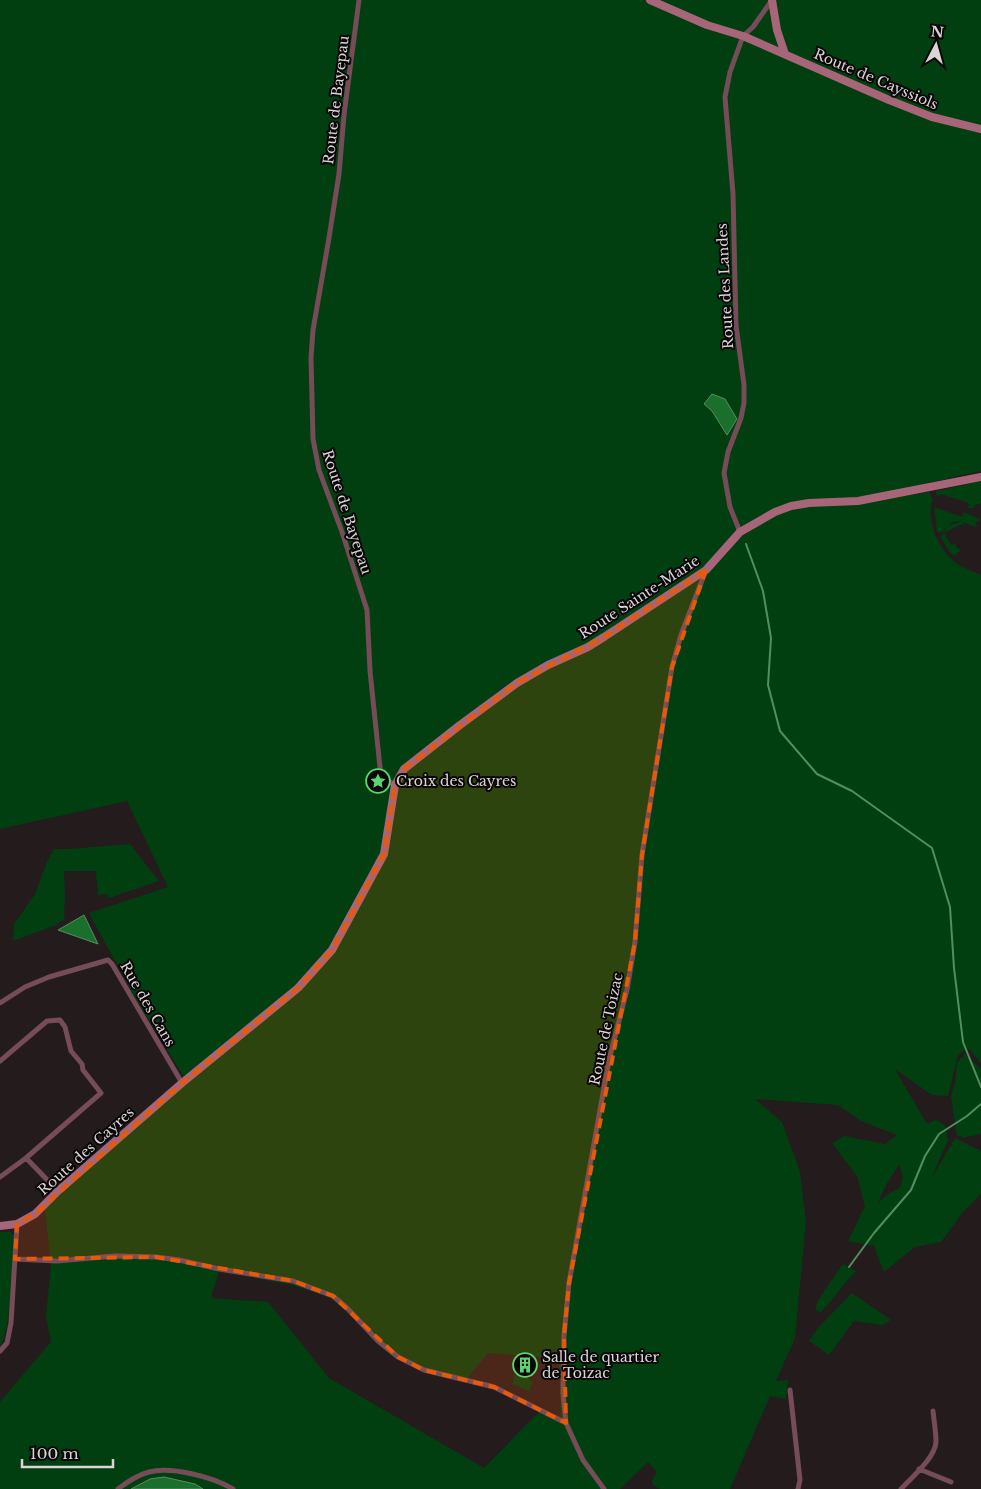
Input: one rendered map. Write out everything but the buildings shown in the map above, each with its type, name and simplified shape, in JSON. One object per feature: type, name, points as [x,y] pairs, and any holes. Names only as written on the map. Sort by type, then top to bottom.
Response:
[{"type":"street","name":"Route de Bayepau","points":[[359,0],[344,115],[339,174],[329,241],[312,330],[313,440],[320,470],[367,610],[370,671],[382,777],[394,785]]},
{"type":"street","points":[[650,0],[706,25],[743,36],[753,27],[772,0]]},
{"type":"street","points":[[772,0],[777,30],[785,54]]},
{"type":"street","name":"Route de Cayssiols","points":[[743,36],[932,117],[981,129]]},
{"type":"street","name":"Route des Landes","points":[[740,532],[730,507],[724,473],[728,452],[741,418],[744,403],[744,385],[736,325],[733,194],[725,97],[730,72],[743,36]]},
{"type":"street","name":"Route Sainte-Marie","points":[[394,785],[404,769],[517,683],[604,637],[706,570],[740,532],[776,512],[791,506],[809,503],[858,501],[981,477]]},
{"type":"street","name":"Route de Toizac","points":[[604,1489],[583,1460],[566,1423],[563,1393],[564,1336],[569,1283],[610,1060],[627,990],[636,942],[642,855],[672,667],[681,635],[706,570]]},
{"type":"street","name":"Route des Cayres","points":[[0,1226],[17,1224],[35,1214],[58,1191],[182,1083],[298,988],[332,950],[384,854],[394,785]]},
{"type":"street","name":"Rue des Cans","points":[[0,1004],[26,987],[44,979],[108,960],[182,1083]]},
{"type":"street","points":[[0,1061],[47,1021],[60,1020],[65,1027],[71,1051],[101,1093],[26,1158],[0,1177]]},
{"type":"street","points":[[26,1158],[58,1191]]},
{"type":"street","points":[[0,1351],[6,1343],[11,1323],[17,1224]]},
{"type":"street","points":[[16,1259],[57,1261],[138,1256],[179,1260],[293,1281],[333,1296],[348,1308],[378,1341],[398,1357],[424,1370],[494,1387],[566,1423]]},
{"type":"street","points":[[790,1390],[800,1480],[798,1489]]},
{"type":"street","points":[[901,1489],[932,1455],[936,1442],[933,1410]]},
{"type":"street","points":[[919,1469],[951,1482]]},
{"type":"street","points":[[118,1489],[138,1476],[165,1470],[200,1476],[233,1489]]},
{"type":"highlighted area","points":[[706,570],[672,667],[642,855],[635,942],[569,1283],[564,1336],[566,1423],[494,1387],[424,1370],[398,1357],[333,1296],[293,1281],[156,1257],[15,1259],[17,1224],[35,1214],[182,1083],[298,988],[332,950],[384,854],[395,785],[404,769],[517,683],[604,637]]},
{"type":"shaded area","points":[[0,0],[981,0],[981,471],[923,484],[903,496],[929,492],[933,499],[931,508],[932,526],[945,552],[959,565],[981,575],[981,1063],[968,1048],[958,1055],[948,1096],[932,1095],[895,1069],[927,1124],[936,1120],[945,1125],[948,1140],[931,1179],[955,1138],[981,1151],[981,1194],[963,1212],[941,1242],[915,1247],[884,1272],[874,1246],[848,1241],[865,1206],[857,1176],[832,1143],[844,1136],[885,1144],[897,1135],[861,1121],[838,1105],[755,1099],[782,1122],[800,1172],[806,1222],[795,1338],[776,1381],[788,1380],[786,1399],[770,1396],[730,1489],[660,1489],[653,1485],[652,1481],[657,1472],[648,1462],[620,1489],[203,1489],[195,1484],[150,1479],[131,1489],[0,1489],[0,1402],[51,1342],[46,1316],[51,1265],[44,1200],[184,1077],[137,1001],[89,913],[168,887],[127,801],[0,829]],"holes":[[[899,1165],[903,1176],[900,1188],[888,1194],[878,1203],[886,1185]],[[219,1271],[292,1285],[331,1298],[395,1355],[418,1368],[465,1381],[488,1353],[559,1358],[561,1422],[540,1411],[484,1468],[329,1378],[268,1302],[211,1298]]]},
{"type":"shaded area","points":[[712,394],[725,399],[737,419],[727,435],[712,411],[704,404]]},
{"type":"shaded area","points":[[981,481],[981,503],[974,506],[974,508],[968,508],[969,503],[940,494],[939,497],[936,494],[936,491]]},
{"type":"shaded area","points":[[934,507],[962,517],[964,512],[981,520],[974,523],[977,524],[976,527],[963,522],[965,527],[962,524],[944,533],[951,545],[955,543],[957,548],[961,550],[954,556],[948,550],[941,537],[948,526],[941,533],[937,532]],"holes":[[[962,521],[948,526],[952,522]]]},
{"type":"shaded area","points":[[130,844],[159,881],[109,898],[107,894],[98,895],[96,871],[64,871],[65,919],[56,925],[13,941],[14,924],[35,894],[54,849]]},
{"type":"shaded area","points":[[84,915],[98,944],[58,930]]},
{"type":"shaded area","points":[[964,1053],[981,1069],[981,1134],[962,1138],[957,1136],[951,1096],[955,1083],[957,1063],[963,1058]]},
{"type":"shaded area","points":[[0,1232],[11,1232],[14,1237],[7,1327],[0,1347]]},
{"type":"shaded area","points":[[843,1264],[856,1271],[821,1312],[815,1310],[818,1300]]},
{"type":"shaded area","points":[[852,1293],[891,1320],[882,1325],[854,1321],[829,1355],[809,1341],[818,1328]]},
{"type":"shaded area","points":[[516,1374],[533,1381],[529,1391],[512,1384]]},
{"type":"shaded area","points":[[164,1477],[195,1484],[203,1489],[131,1489],[150,1479]]},
{"type":"waterway","points":[[746,544],[763,591],[771,638],[768,685],[780,731],[817,774],[852,791],[932,848],[950,907],[954,968],[963,1042],[981,1087]]},
{"type":"waterway","points":[[849,1267],[874,1233],[911,1190],[925,1156],[939,1134],[967,1116],[981,1104]]},
{"type":"place","name":"Croix des Cayres","points":[[378,781]]},
{"type":"place","name":"Salle de quartier de Toizac","points":[[525,1365]]}]
